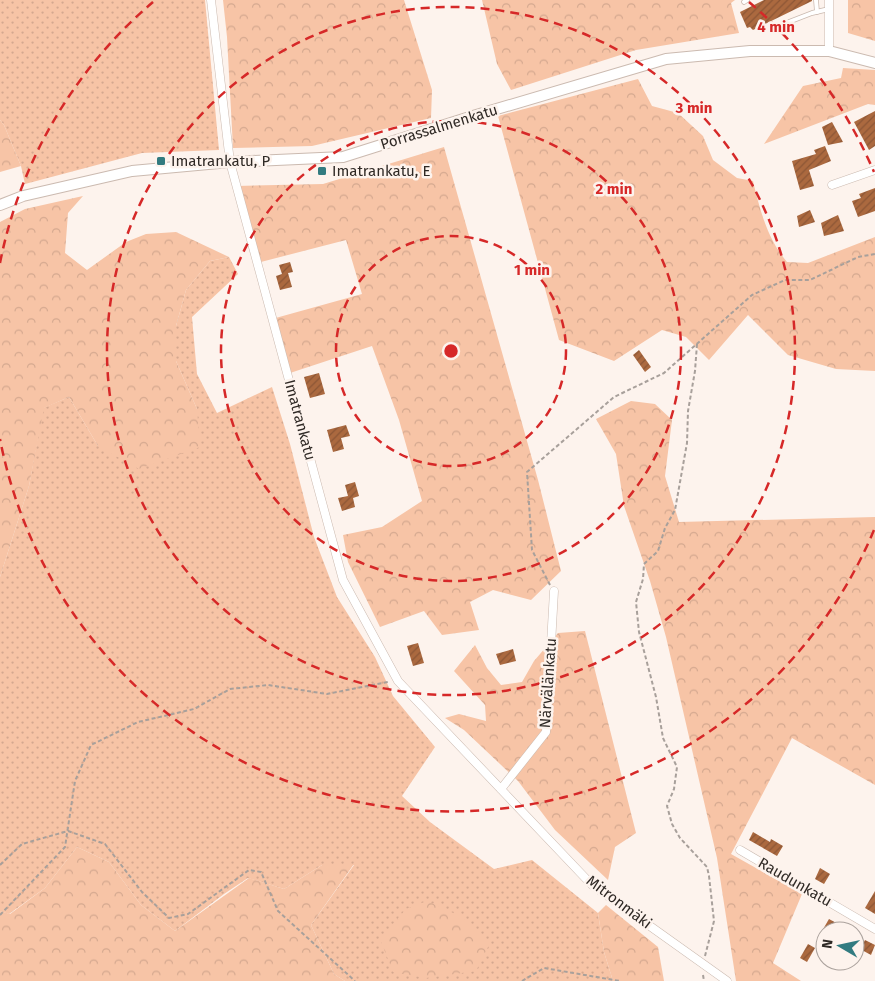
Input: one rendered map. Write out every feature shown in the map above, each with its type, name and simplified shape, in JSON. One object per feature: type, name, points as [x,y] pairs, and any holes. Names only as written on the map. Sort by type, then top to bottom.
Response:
[{"type":"street","name":"Imatrankatu","points":[[211,0],[230,162],[343,580],[398,680],[501,789]]},
{"type":"street","points":[[829,0],[829,52]]},
{"type":"street","name":"Porrassalmenkatu","points":[[0,205],[23,196],[132,171],[230,162],[343,157],[666,59],[750,51],[829,52],[875,63]]},
{"type":"street","points":[[832,184],[875,170]]},
{"type":"street","name":"Närvälänkatu","points":[[501,789],[546,732],[554,592]]},
{"type":"street","name":"Mitronmäki","points":[[501,789],[591,884],[727,981]]},
{"type":"street","name":"Raudunkatu","points":[[740,850],[875,930]]},
{"type":"lane","points":[[816,0],[817,12]]},
{"type":"lane","points":[[781,25],[829,9]]},
{"type":"path","points":[[554,592],[532,550],[526,472],[614,397],[664,373],[752,295],[785,280],[810,280],[858,257],[875,254]]},
{"type":"path","points":[[696,344],[695,371],[688,410],[687,443],[679,494],[675,510],[665,528],[658,551],[644,564],[643,579],[636,602],[639,632],[654,688],[663,738],[677,766],[674,789],[667,806],[672,824],[680,838],[707,866],[709,876],[714,921],[703,965],[704,981]]},
{"type":"path","points":[[0,915],[65,847],[75,781],[90,745],[138,722],[194,709],[230,689],[268,685],[327,694],[398,680]]},
{"type":"path","points":[[0,865],[22,844],[68,831],[105,844],[142,892],[169,918],[188,914],[249,870],[261,872],[278,911],[355,981]]},
{"type":"path","points":[[522,981],[544,968],[620,981]]},
{"type":"green space","points":[[0,0],[205,0],[219,150],[142,153],[25,184],[21,166],[4,125],[0,120]]},
{"type":"green space","points":[[223,0],[404,0],[432,90],[431,118],[312,146],[233,148]]},
{"type":"green space","points":[[482,0],[735,0],[731,3],[739,33],[636,50],[511,90],[497,64]]},
{"type":"green space","points":[[848,0],[875,0],[875,41],[848,33]]},
{"type":"green space","points":[[843,68],[875,70],[875,105],[868,104],[764,144],[803,86],[841,78]]},
{"type":"green space","points":[[638,79],[652,106],[678,113],[703,136],[713,160],[737,178],[753,181],[769,233],[787,262],[808,263],[875,237],[875,371],[836,369],[788,355],[748,315],[709,360],[686,337],[662,330],[614,361],[559,340],[498,116]]},
{"type":"green space","points":[[0,120],[4,125],[21,166],[0,172]]},
{"type":"green space","points":[[444,147],[538,480],[561,571],[531,600],[493,590],[470,602],[479,630],[442,635],[424,611],[380,627],[348,562],[343,535],[382,527],[422,501],[399,420],[372,346],[287,374],[272,319],[362,294],[346,240],[257,263],[236,186],[323,184]]},
{"type":"green space","points":[[83,196],[68,213],[65,253],[87,270],[126,242],[146,234],[176,232],[229,257],[210,261],[186,290],[176,326],[176,361],[197,409],[200,447],[139,469],[98,446],[69,397],[44,408],[29,486],[0,577],[0,222],[25,209]]},
{"type":"green space","points":[[229,257],[238,274],[192,317],[197,374],[217,413],[272,387],[290,444],[314,537],[337,597],[375,657],[393,696],[435,747],[402,796],[430,822],[494,869],[532,860],[598,913],[604,952],[613,981],[345,981],[334,974],[311,925],[354,865],[322,865],[284,889],[248,878],[175,931],[141,905],[109,862],[77,847],[45,888],[9,914],[0,911],[0,577],[29,486],[43,408],[69,397],[98,446],[197,409],[176,361],[176,326],[186,290],[210,261]]},
{"type":"green space","points":[[631,401],[655,404],[672,420],[665,476],[679,522],[875,517],[875,785],[792,738],[731,854],[802,894],[773,963],[801,981],[736,981],[717,858],[666,637],[650,581],[624,506],[616,454],[596,419]]},
{"type":"green space","points":[[585,631],[636,833],[615,847],[608,880],[555,830],[518,781],[464,730],[445,718],[459,714],[486,721],[485,705],[454,671],[475,645],[487,668],[501,685],[522,682],[534,661],[558,633]]},
{"type":"green space","points":[[77,847],[109,862],[141,905],[175,931],[249,878],[284,889],[322,865],[354,864],[311,925],[334,974],[345,981],[0,981],[0,911],[10,914],[45,888]]},
{"type":"green space","points":[[427,901],[462,917],[490,943],[476,971],[426,978],[393,972],[380,939],[406,909]]},
{"type":"green space","points":[[606,905],[658,947],[664,981],[613,981],[604,952],[598,913]]},
{"type":"building","points":[[764,0],[812,1],[753,30],[750,27],[747,28],[740,12]]},
{"type":"building","points":[[875,111],[875,146],[869,150],[854,122]]},
{"type":"building","points":[[832,122],[843,142],[828,145],[822,127]]},
{"type":"building","points":[[825,146],[831,161],[809,170],[814,186],[800,190],[792,161],[816,154],[814,150]]},
{"type":"building","points":[[875,188],[875,211],[858,217],[852,201],[861,198],[859,194]]},
{"type":"building","points":[[810,210],[815,222],[799,227],[797,216]]},
{"type":"building","points":[[838,215],[844,231],[824,236],[821,223]]},
{"type":"building","points":[[290,262],[293,272],[288,273],[292,287],[280,290],[276,276],[282,274],[279,265]]},
{"type":"building","points":[[639,350],[651,367],[645,372],[633,355]]},
{"type":"building","points":[[319,373],[325,394],[310,398],[304,377]]},
{"type":"building","points":[[346,425],[350,436],[341,438],[344,449],[333,452],[327,430]]},
{"type":"building","points":[[355,482],[359,496],[353,498],[355,507],[342,511],[338,498],[348,496],[345,485]]},
{"type":"building","points":[[418,643],[424,663],[413,666],[407,646]]},
{"type":"building","points":[[513,649],[516,661],[500,665],[496,654]]},
{"type":"building","points":[[753,832],[770,842],[771,839],[783,846],[777,856],[749,840]]},
{"type":"building","points":[[820,868],[830,874],[824,884],[815,879]]},
{"type":"building","points":[[875,891],[875,914],[865,908]]},
{"type":"building","points":[[865,940],[875,945],[871,955],[865,952]]},
{"type":"building","points":[[808,944],[815,948],[807,962],[800,958]]},
{"type":"place","name":"Imatrankatu, P","points":[[161,161]]},
{"type":"place","name":"Imatrankatu, E","points":[[322,171]]}]
